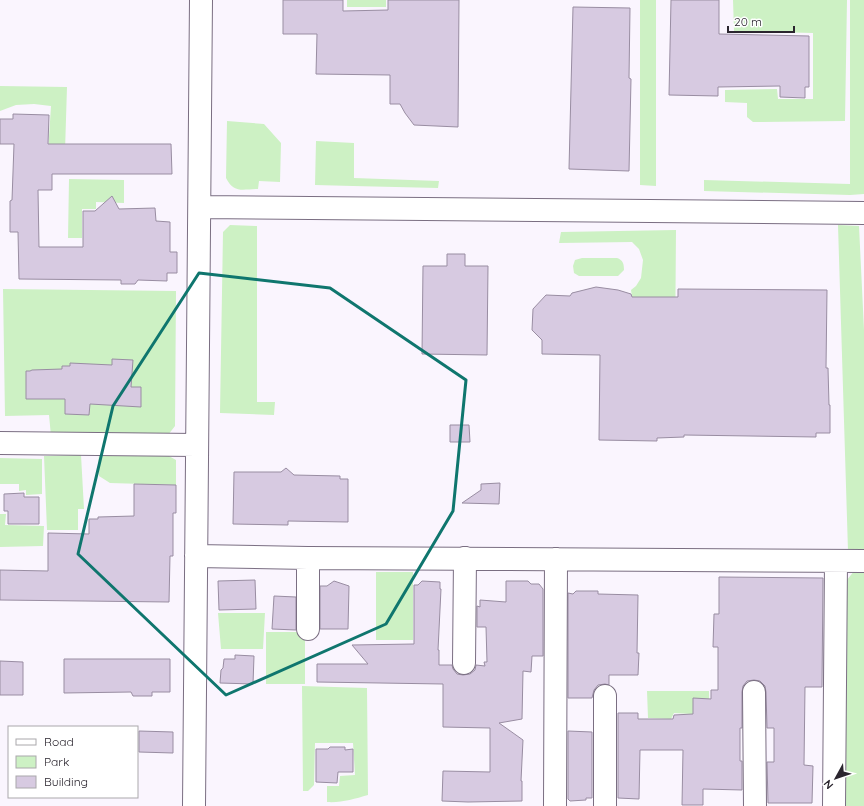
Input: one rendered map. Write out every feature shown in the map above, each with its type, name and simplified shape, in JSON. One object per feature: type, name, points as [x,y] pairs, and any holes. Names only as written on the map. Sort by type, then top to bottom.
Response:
[{"type":"street","points":[[194,806],[201,0]]},
{"type":"street","points":[[200,207],[864,213]]},
{"type":"street","points":[[0,443],[196,445]]},
{"type":"street","points":[[196,556],[864,561]]},
{"type":"street","points":[[308,558],[308,629]]},
{"type":"street","points":[[464,663],[465,558]]},
{"type":"street","points":[[555,806],[556,559]]},
{"type":"street","points":[[834,806],[836,561]]},
{"type":"street","points":[[754,692],[755,806]]},
{"type":"street","points":[[605,696],[605,806]]},
{"type":"highlighted area","points":[[199,273],[330,288],[466,380],[453,511],[386,624],[226,695],[78,554],[113,406]]},
{"type":"green space","points":[[347,0],[386,0],[386,7],[347,7]]},
{"type":"green space","points":[[640,0],[656,0],[656,186],[640,185]]},
{"type":"green space","points":[[733,0],[847,0],[845,121],[753,122],[747,117],[747,103],[725,102],[725,90],[777,89],[778,99],[813,99],[813,33],[734,31]]},
{"type":"green space","points":[[850,0],[864,0],[864,194],[850,195],[704,191],[704,180],[850,184]]},
{"type":"green space","points":[[0,86],[67,87],[65,151],[48,153],[51,106],[34,104],[16,105],[0,111]]},
{"type":"green space","points":[[227,121],[264,124],[281,143],[280,182],[259,181],[258,189],[243,190],[236,189],[229,183],[226,178]]},
{"type":"green space","points":[[316,141],[354,143],[354,178],[439,181],[438,188],[315,185]]},
{"type":"green space","points":[[69,179],[124,180],[124,203],[96,202],[96,209],[82,209],[82,238],[68,238]]},
{"type":"green space","points":[[230,225],[257,226],[257,402],[275,402],[274,415],[220,413],[223,232]]},
{"type":"green space","points":[[838,225],[859,226],[864,330],[864,552],[848,551]]},
{"type":"green space","points":[[676,230],[675,357],[658,356],[659,297],[632,297],[631,290],[636,286],[641,278],[643,260],[639,249],[632,242],[559,243],[561,232]]},
{"type":"green space","points":[[582,258],[617,258],[623,262],[624,270],[618,276],[579,276],[574,273],[573,266],[575,260]]},
{"type":"green space","points":[[3,289],[176,291],[175,426],[168,435],[51,436],[49,415],[5,416]]},
{"type":"green space","points":[[81,455],[84,509],[78,509],[78,530],[47,530],[44,456]]},
{"type":"green space","points":[[99,455],[167,455],[176,460],[176,485],[110,483],[99,476]]},
{"type":"green space","points":[[0,458],[42,459],[42,494],[26,495],[26,490],[19,491],[19,484],[0,484]]},
{"type":"green space","points":[[0,514],[6,514],[5,525],[44,526],[43,546],[0,547]]},
{"type":"green space","points":[[855,570],[864,572],[864,806],[845,806],[846,581]]},
{"type":"green space","points":[[376,572],[413,572],[413,640],[376,640]]},
{"type":"green space","points":[[218,613],[265,613],[263,649],[221,649]]},
{"type":"green space","points":[[266,632],[305,632],[305,684],[266,684]]},
{"type":"green space","points":[[302,686],[367,688],[368,795],[342,801],[327,802],[327,786],[339,786],[340,776],[355,775],[353,743],[315,743],[314,785],[308,791],[303,791]]},
{"type":"green space","points":[[647,691],[709,691],[710,748],[691,752],[691,714],[674,713],[671,719],[648,718]]},
{"type":"building","points":[[283,0],[343,0],[343,11],[388,10],[388,0],[459,0],[458,127],[414,125],[400,104],[390,104],[390,75],[316,74],[317,34],[283,34]]},
{"type":"building","points":[[671,0],[719,0],[719,34],[809,36],[809,87],[805,87],[805,98],[780,97],[780,86],[718,87],[718,96],[669,95]]},
{"type":"building","points":[[573,7],[630,8],[629,78],[631,79],[629,171],[569,169]]},
{"type":"building","points":[[13,114],[49,115],[48,144],[171,144],[172,174],[52,174],[52,190],[38,190],[39,247],[83,247],[83,211],[95,211],[112,196],[119,209],[155,208],[156,221],[170,222],[170,252],[177,252],[177,273],[167,273],[167,281],[138,280],[135,284],[121,284],[121,280],[19,279],[18,232],[10,232],[10,201],[12,200],[14,144],[0,144],[0,119],[13,119]]},
{"type":"building","points":[[447,254],[465,254],[465,266],[488,266],[487,355],[422,354],[423,266],[447,266]]},
{"type":"building","points":[[596,287],[618,290],[631,294],[632,297],[678,297],[678,289],[827,290],[826,368],[828,368],[830,433],[816,433],[816,437],[684,435],[684,437],[657,438],[657,441],[599,440],[600,355],[542,354],[542,340],[532,330],[533,309],[546,295],[570,296],[572,293]]},
{"type":"building","points":[[112,359],[133,360],[131,387],[141,387],[141,407],[90,404],[89,415],[65,414],[65,399],[26,399],[26,371],[62,369],[62,366],[70,366],[70,363],[112,365]]},
{"type":"building","points":[[450,425],[469,425],[470,442],[450,442]]},
{"type":"building","points":[[286,468],[294,475],[340,476],[340,479],[348,479],[348,522],[288,521],[288,525],[233,524],[234,472],[281,472]]},
{"type":"building","points":[[500,483],[499,504],[462,503],[481,490],[481,484]]},
{"type":"building","points":[[134,484],[176,485],[176,513],[173,513],[173,556],[170,556],[169,602],[0,600],[0,570],[48,571],[48,533],[89,534],[89,519],[98,519],[98,517],[134,516]]},
{"type":"building","points":[[24,493],[24,497],[39,497],[39,524],[8,524],[8,511],[4,511],[4,494]]},
{"type":"building","points":[[719,577],[823,578],[822,687],[805,687],[804,765],[813,766],[812,803],[768,803],[767,762],[774,762],[774,728],[767,728],[765,686],[760,681],[754,680],[747,681],[743,686],[742,692],[740,761],[742,761],[742,790],[703,789],[703,805],[682,805],[683,750],[640,750],[639,799],[618,798],[618,713],[638,713],[638,719],[673,719],[674,715],[693,714],[693,698],[711,699],[711,690],[718,690],[718,647],[713,647],[714,614],[719,614]]},
{"type":"building","points":[[255,580],[256,609],[219,610],[218,581]]},
{"type":"building","points":[[334,581],[349,586],[348,629],[320,629],[320,586],[327,586]]},
{"type":"building","points":[[422,581],[440,582],[439,665],[452,665],[457,674],[463,675],[470,674],[475,670],[476,665],[485,666],[484,662],[487,662],[486,627],[477,627],[477,606],[480,607],[480,600],[506,602],[506,581],[528,581],[531,584],[539,584],[543,589],[543,656],[532,656],[531,672],[523,671],[522,719],[499,723],[523,740],[521,781],[522,801],[442,801],[443,771],[490,772],[490,728],[443,727],[443,684],[317,682],[317,664],[368,664],[352,645],[414,644],[414,585],[418,585]]},
{"type":"building","points":[[576,591],[598,591],[598,594],[638,595],[638,675],[609,675],[609,685],[598,685],[594,690],[592,698],[568,698],[568,593],[573,594]]},
{"type":"building","points":[[274,596],[296,597],[296,630],[272,629]]},
{"type":"building","points":[[235,655],[254,656],[253,684],[220,683],[224,659],[235,659]]},
{"type":"building","points":[[64,659],[170,659],[170,692],[152,692],[152,696],[133,696],[131,692],[64,693]]},
{"type":"building","points":[[0,661],[23,662],[23,695],[0,695]]},
{"type":"building","points":[[139,731],[173,732],[173,753],[139,752]]},
{"type":"building","points":[[568,731],[592,732],[592,798],[586,798],[586,800],[570,801],[568,799]]},
{"type":"building","points":[[330,747],[345,747],[345,750],[353,749],[353,772],[338,772],[337,783],[316,782],[316,749],[328,749]]}]
